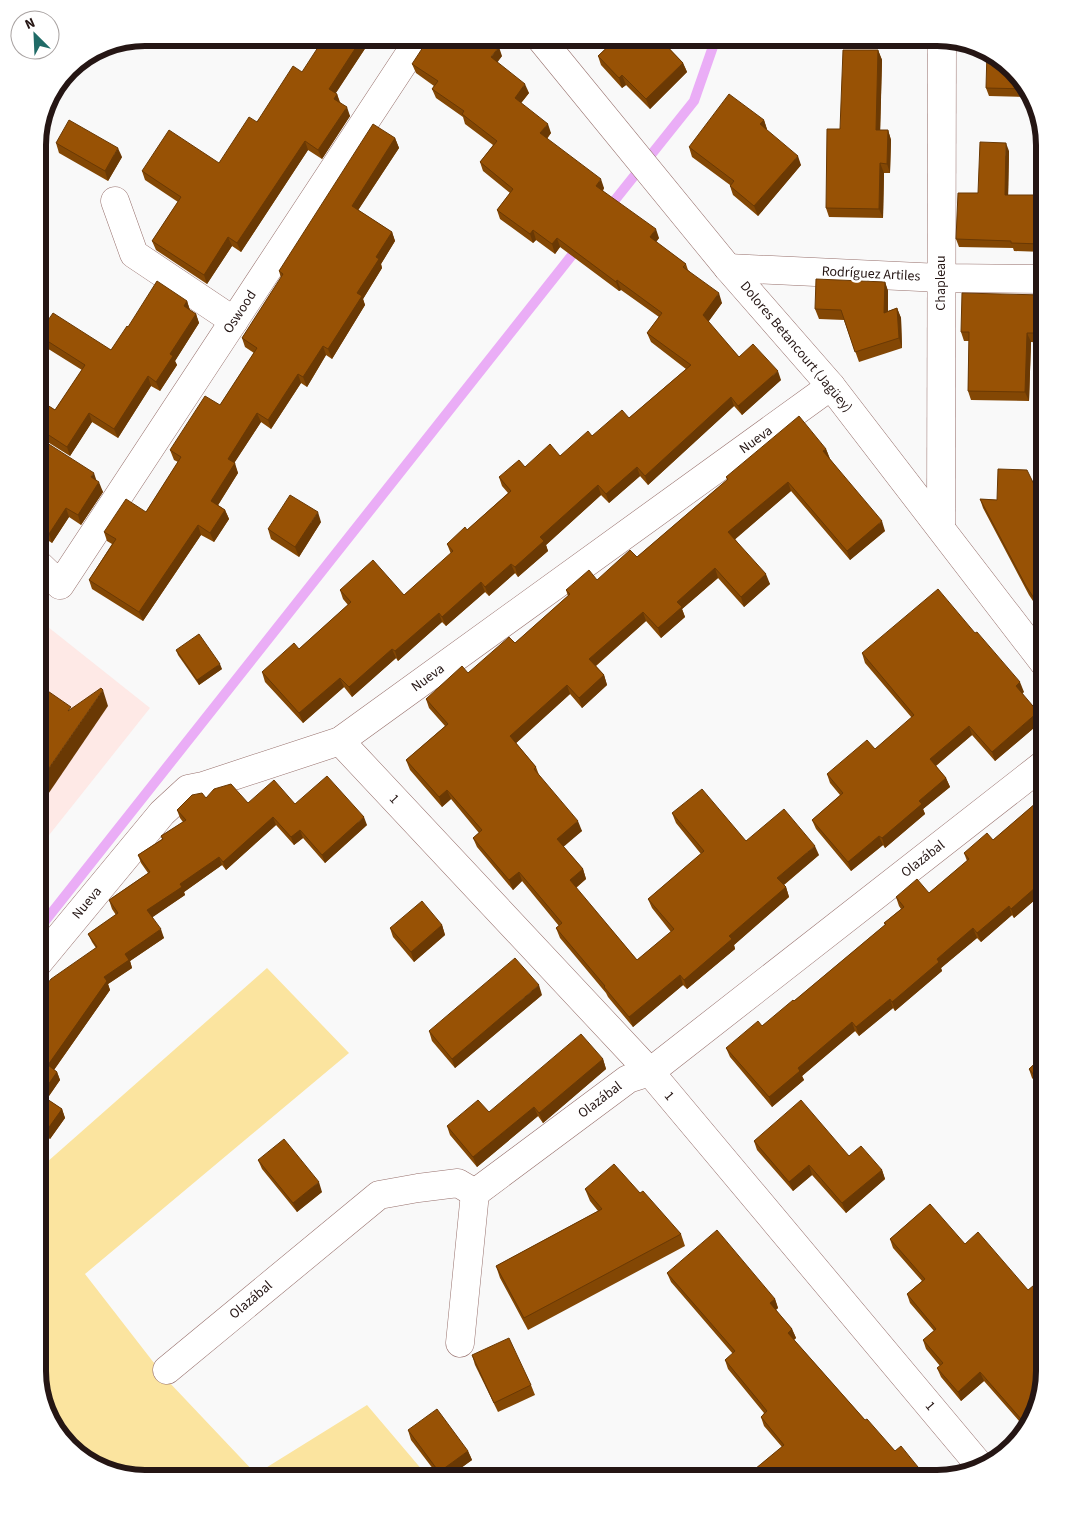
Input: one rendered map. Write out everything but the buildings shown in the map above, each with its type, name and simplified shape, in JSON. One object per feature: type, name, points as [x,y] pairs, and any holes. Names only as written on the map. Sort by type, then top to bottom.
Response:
[{"type":"street","name":"Oswood","points":[[46,572],[60,586],[415,46]]},
{"type":"street","name":"Dolores Betancourt (Jagüey)","points":[[547,46],[728,268],[831,386],[1036,653]]},
{"type":"street","name":"Chapleau","points":[[941,528],[942,46]]},
{"type":"street","points":[[115,201],[134,254],[234,321]]},
{"type":"street","name":"Rodríguez Artiles","points":[[728,268],[941,278],[1036,279]]},
{"type":"street","name":"Nueva","points":[[46,952],[162,813],[188,789],[203,786],[340,741],[831,386]]},
{"type":"street","name":"1","points":[[340,741],[650,1072],[976,1461]]},
{"type":"street","name":"Olazábal","points":[[167,1370],[378,1195],[458,1183],[475,1192],[628,1079],[650,1072],[1036,770]]},
{"type":"street","points":[[460,1343],[475,1192]]},
{"type":"shaded area","points":[[46,625],[150,708],[46,839]]},
{"type":"shaded area","points":[[267,968],[349,1053],[85,1274],[168,1381],[252,1470],[139,1470],[126,1468],[96,1456],[75,1441],[67,1431],[54,1409],[47,1384],[46,1163]]},
{"type":"shaded area","points":[[367,1405],[422,1470],[262,1470]]},
{"type":"waterway","points":[[607,210],[694,101],[713,46]]},
{"type":"waterway","points":[[46,920],[580,245]]}]
